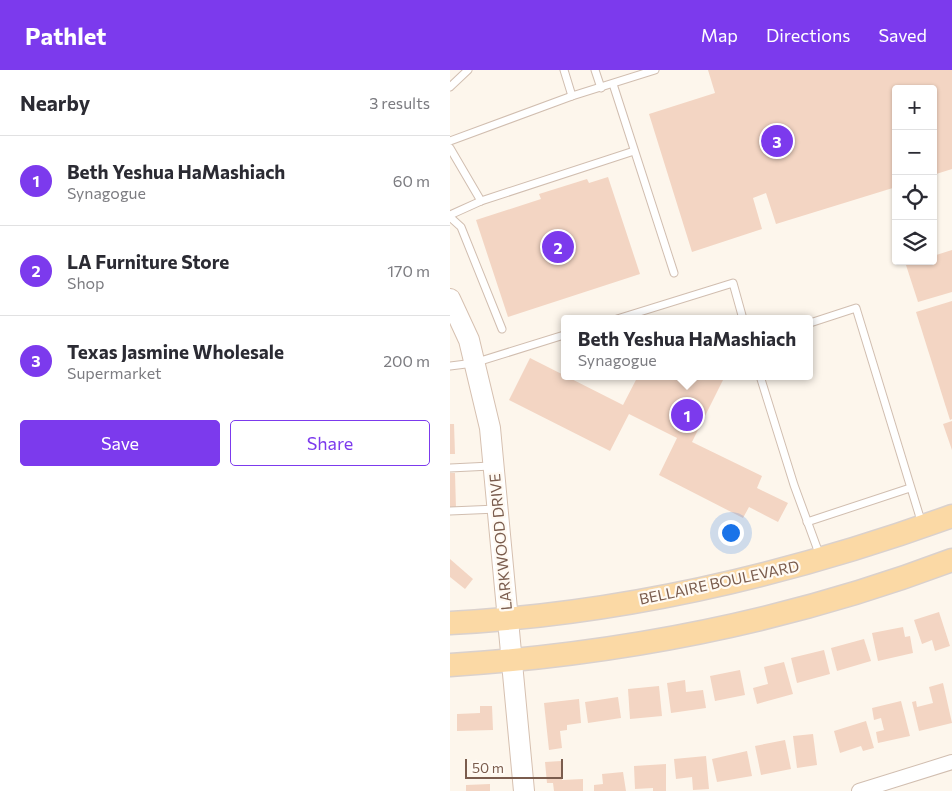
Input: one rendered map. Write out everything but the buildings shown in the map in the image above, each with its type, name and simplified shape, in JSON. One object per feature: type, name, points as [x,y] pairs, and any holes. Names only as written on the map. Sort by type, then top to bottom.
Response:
[{"type":"main road","name":"BELLAIRE BOULEVARD","points":[[450,623],[507,620],[676,594],[822,560],[952,516]]},
{"type":"main road","points":[[450,665],[512,661],[647,644],[744,624],[833,600],[952,560]]},
{"type":"street","name":"LARKWOOD DRIVE","points":[[450,299],[469,340],[490,428],[524,791]]},
{"type":"street","points":[[859,791],[952,762]]},
{"type":"lane","points":[[450,87],[468,70]]},
{"type":"lane","points":[[564,70],[572,96]]},
{"type":"lane","points":[[595,70],[601,88]]},
{"type":"lane","points":[[450,141],[572,96],[613,84],[632,74],[655,70]]},
{"type":"lane","points":[[613,84],[674,273]]},
{"type":"lane","points":[[450,148],[481,201]]},
{"type":"lane","points":[[502,329],[461,227],[450,216],[481,201],[634,151]]},
{"type":"lane","points":[[631,315],[733,283],[742,315]]},
{"type":"lane","points":[[813,322],[856,308],[923,527]]},
{"type":"lane","points":[[450,366],[474,363],[561,336]]},
{"type":"lane","points":[[761,380],[807,522],[822,560]]},
{"type":"lane","points":[[450,468],[494,466]]},
{"type":"lane","points":[[807,522],[910,488]]},
{"type":"lane","points":[[450,511],[498,509]]},
{"type":"place","name":"Texas Jasmine Wholesale","points":[[777,141]]},
{"type":"place","name":"LA Furniture Store","points":[[558,247]]},
{"type":"place","name":"Beth Yeshua HaMashiach","points":[[687,415]]}]
